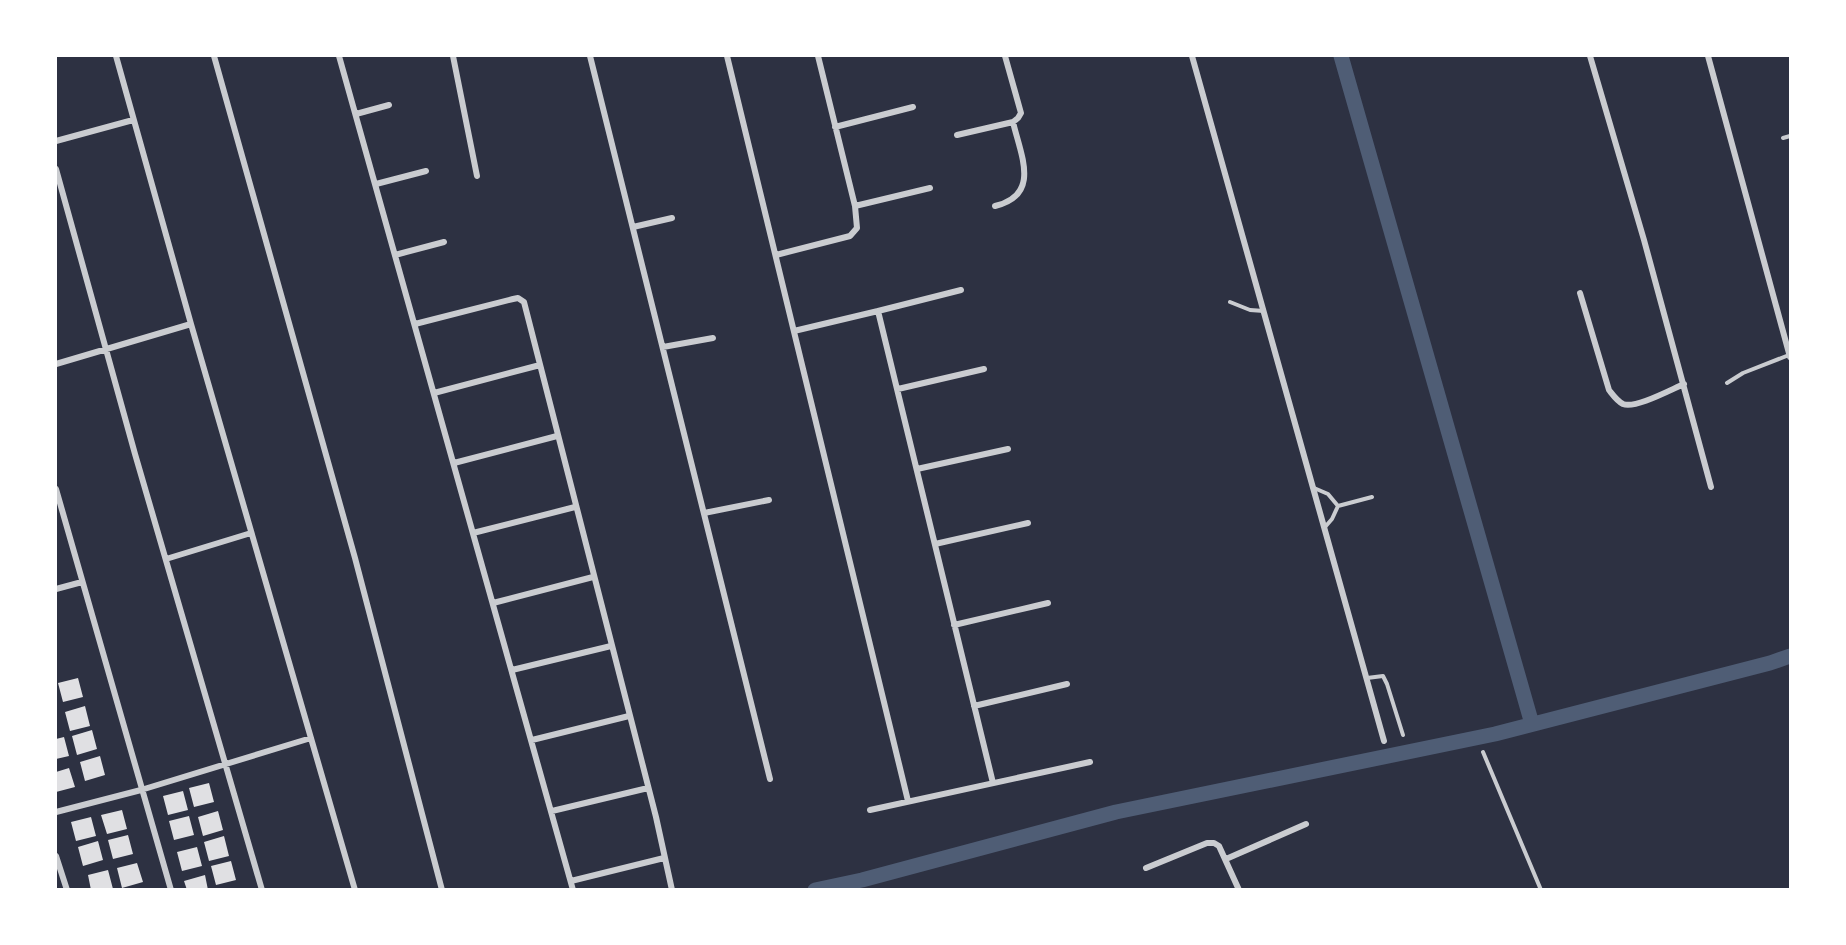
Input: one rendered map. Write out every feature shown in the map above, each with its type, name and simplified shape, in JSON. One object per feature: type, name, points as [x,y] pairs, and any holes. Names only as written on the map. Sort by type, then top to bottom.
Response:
[{"type":"street","points":[[116,56],[355,890]]},
{"type":"street","points":[[214,56],[355,558],[442,890]]},
{"type":"street","points":[[339,56],[573,890]]},
{"type":"street","points":[[453,56],[477,176]]},
{"type":"street","points":[[590,56],[770,779]]},
{"type":"street","points":[[728,56],[908,801]]},
{"type":"street","points":[[776,255],[850,236],[857,228],[855,206],[818,56]]},
{"type":"street","points":[[957,135],[1013,122],[1018,118],[1021,113],[1005,56]]},
{"type":"street","points":[[1192,56],[1384,741]]},
{"type":"street","points":[[1590,56],[1644,240],[1711,487]]},
{"type":"street","points":[[1708,56],[1790,356]]},
{"type":"street","points":[[356,114],[389,105]]},
{"type":"street","points":[[834,127],[913,107]]},
{"type":"street","points":[[56,141],[133,120]]},
{"type":"street","points":[[995,206],[1008,203],[1022,191],[1026,177],[1013,122]]},
{"type":"street","points":[[56,169],[262,890]]},
{"type":"street","points":[[376,184],[426,171]]},
{"type":"street","points":[[855,206],[930,188]]},
{"type":"street","points":[[633,226],[672,218]]},
{"type":"street","points":[[395,255],[444,242]]},
{"type":"street","points":[[794,331],[961,290]]},
{"type":"street","points":[[1581,293],[1609,390],[1617,400],[1625,405],[1634,405],[1683,384]]},
{"type":"street","points":[[415,324],[518,298],[524,302],[672,890]]},
{"type":"street","points":[[878,311],[993,783]]},
{"type":"street","points":[[56,364],[191,324]]},
{"type":"street","points":[[663,347],[713,338]]},
{"type":"street","points":[[434,393],[540,365]]},
{"type":"street","points":[[898,389],[984,369]]},
{"type":"street","points":[[454,463],[556,436]]},
{"type":"street","points":[[916,469],[1008,449]]},
{"type":"street","points":[[56,489],[171,890]]},
{"type":"street","points":[[704,513],[769,500]]},
{"type":"street","points":[[473,533],[575,507]]},
{"type":"street","points":[[935,544],[1028,523]]},
{"type":"street","points":[[166,559],[251,533]]},
{"type":"street","points":[[493,603],[593,577]]},
{"type":"street","points":[[56,589],[82,582]]},
{"type":"street","points":[[954,625],[1048,603]]},
{"type":"street","points":[[512,670],[611,646]]},
{"type":"street","points":[[974,706],[1067,684]]},
{"type":"street","points":[[532,740],[629,716]]},
{"type":"street","points":[[56,812],[141,790],[311,738]]},
{"type":"street","points":[[870,810],[1090,762]]},
{"type":"street","points":[[552,811],[648,788]]},
{"type":"street","points":[[1226,859],[1306,824]]},
{"type":"street","points":[[1146,868],[1207,843],[1214,843],[1219,846],[1226,859],[1239,890]]},
{"type":"street","points":[[56,856],[67,890]]},
{"type":"street","points":[[571,881],[664,858]]},
{"type":"lane","points":[[1783,138],[1791,136]]},
{"type":"lane","points":[[1230,302],[1250,310],[1264,310]]},
{"type":"lane","points":[[1727,383],[1743,373],[1790,356]]},
{"type":"lane","points":[[1314,488],[1328,494],[1338,506]]},
{"type":"lane","points":[[1338,506],[1372,497]]},
{"type":"lane","points":[[1325,527],[1338,506]]},
{"type":"lane","points":[[1367,678],[1383,676],[1388,684],[1403,735]]},
{"type":"lane","points":[[1483,752],[1542,890]]},
{"type":"building","points":[[78,678],[83,697],[63,702],[58,683]]},
{"type":"building","points":[[85,706],[90,726],[70,731],[65,712]]},
{"type":"building","points":[[92,730],[97,749],[77,755],[72,736]]},
{"type":"building","points":[[64,737],[69,756],[56,759],[56,739]]},
{"type":"building","points":[[100,756],[105,775],[85,781],[80,762]]},
{"type":"building","points":[[69,768],[75,787],[56,792],[56,772]]},
{"type":"building","points":[[209,783],[214,802],[194,807],[189,788]]},
{"type":"building","points":[[183,791],[188,810],[168,815],[163,796]]},
{"type":"building","points":[[122,810],[127,829],[107,834],[101,815]]},
{"type":"building","points":[[218,811],[223,830],[203,836],[198,817]]},
{"type":"building","points":[[189,816],[194,835],[174,840],[169,821]]},
{"type":"building","points":[[91,817],[96,836],[76,841],[71,822]]},
{"type":"building","points":[[128,835],[133,854],[113,859],[108,840]]},
{"type":"building","points":[[224,836],[229,856],[209,861],[204,842]]},
{"type":"building","points":[[98,841],[103,860],[83,866],[78,847]]},
{"type":"building","points":[[197,847],[202,866],[182,871],[177,852]]},
{"type":"building","points":[[231,861],[236,880],[216,885],[211,866]]},
{"type":"building","points":[[137,863],[143,882],[122,888],[117,868]]},
{"type":"building","points":[[108,870],[113,889],[91,890],[88,875]]},
{"type":"building","points":[[205,875],[208,890],[187,890],[184,881]]},
{"type":"waterway","points":[[1341,56],[1532,724]]},
{"type":"waterway","points":[[815,890],[862,880],[1116,812],[1495,734],[1790,656]]}]
